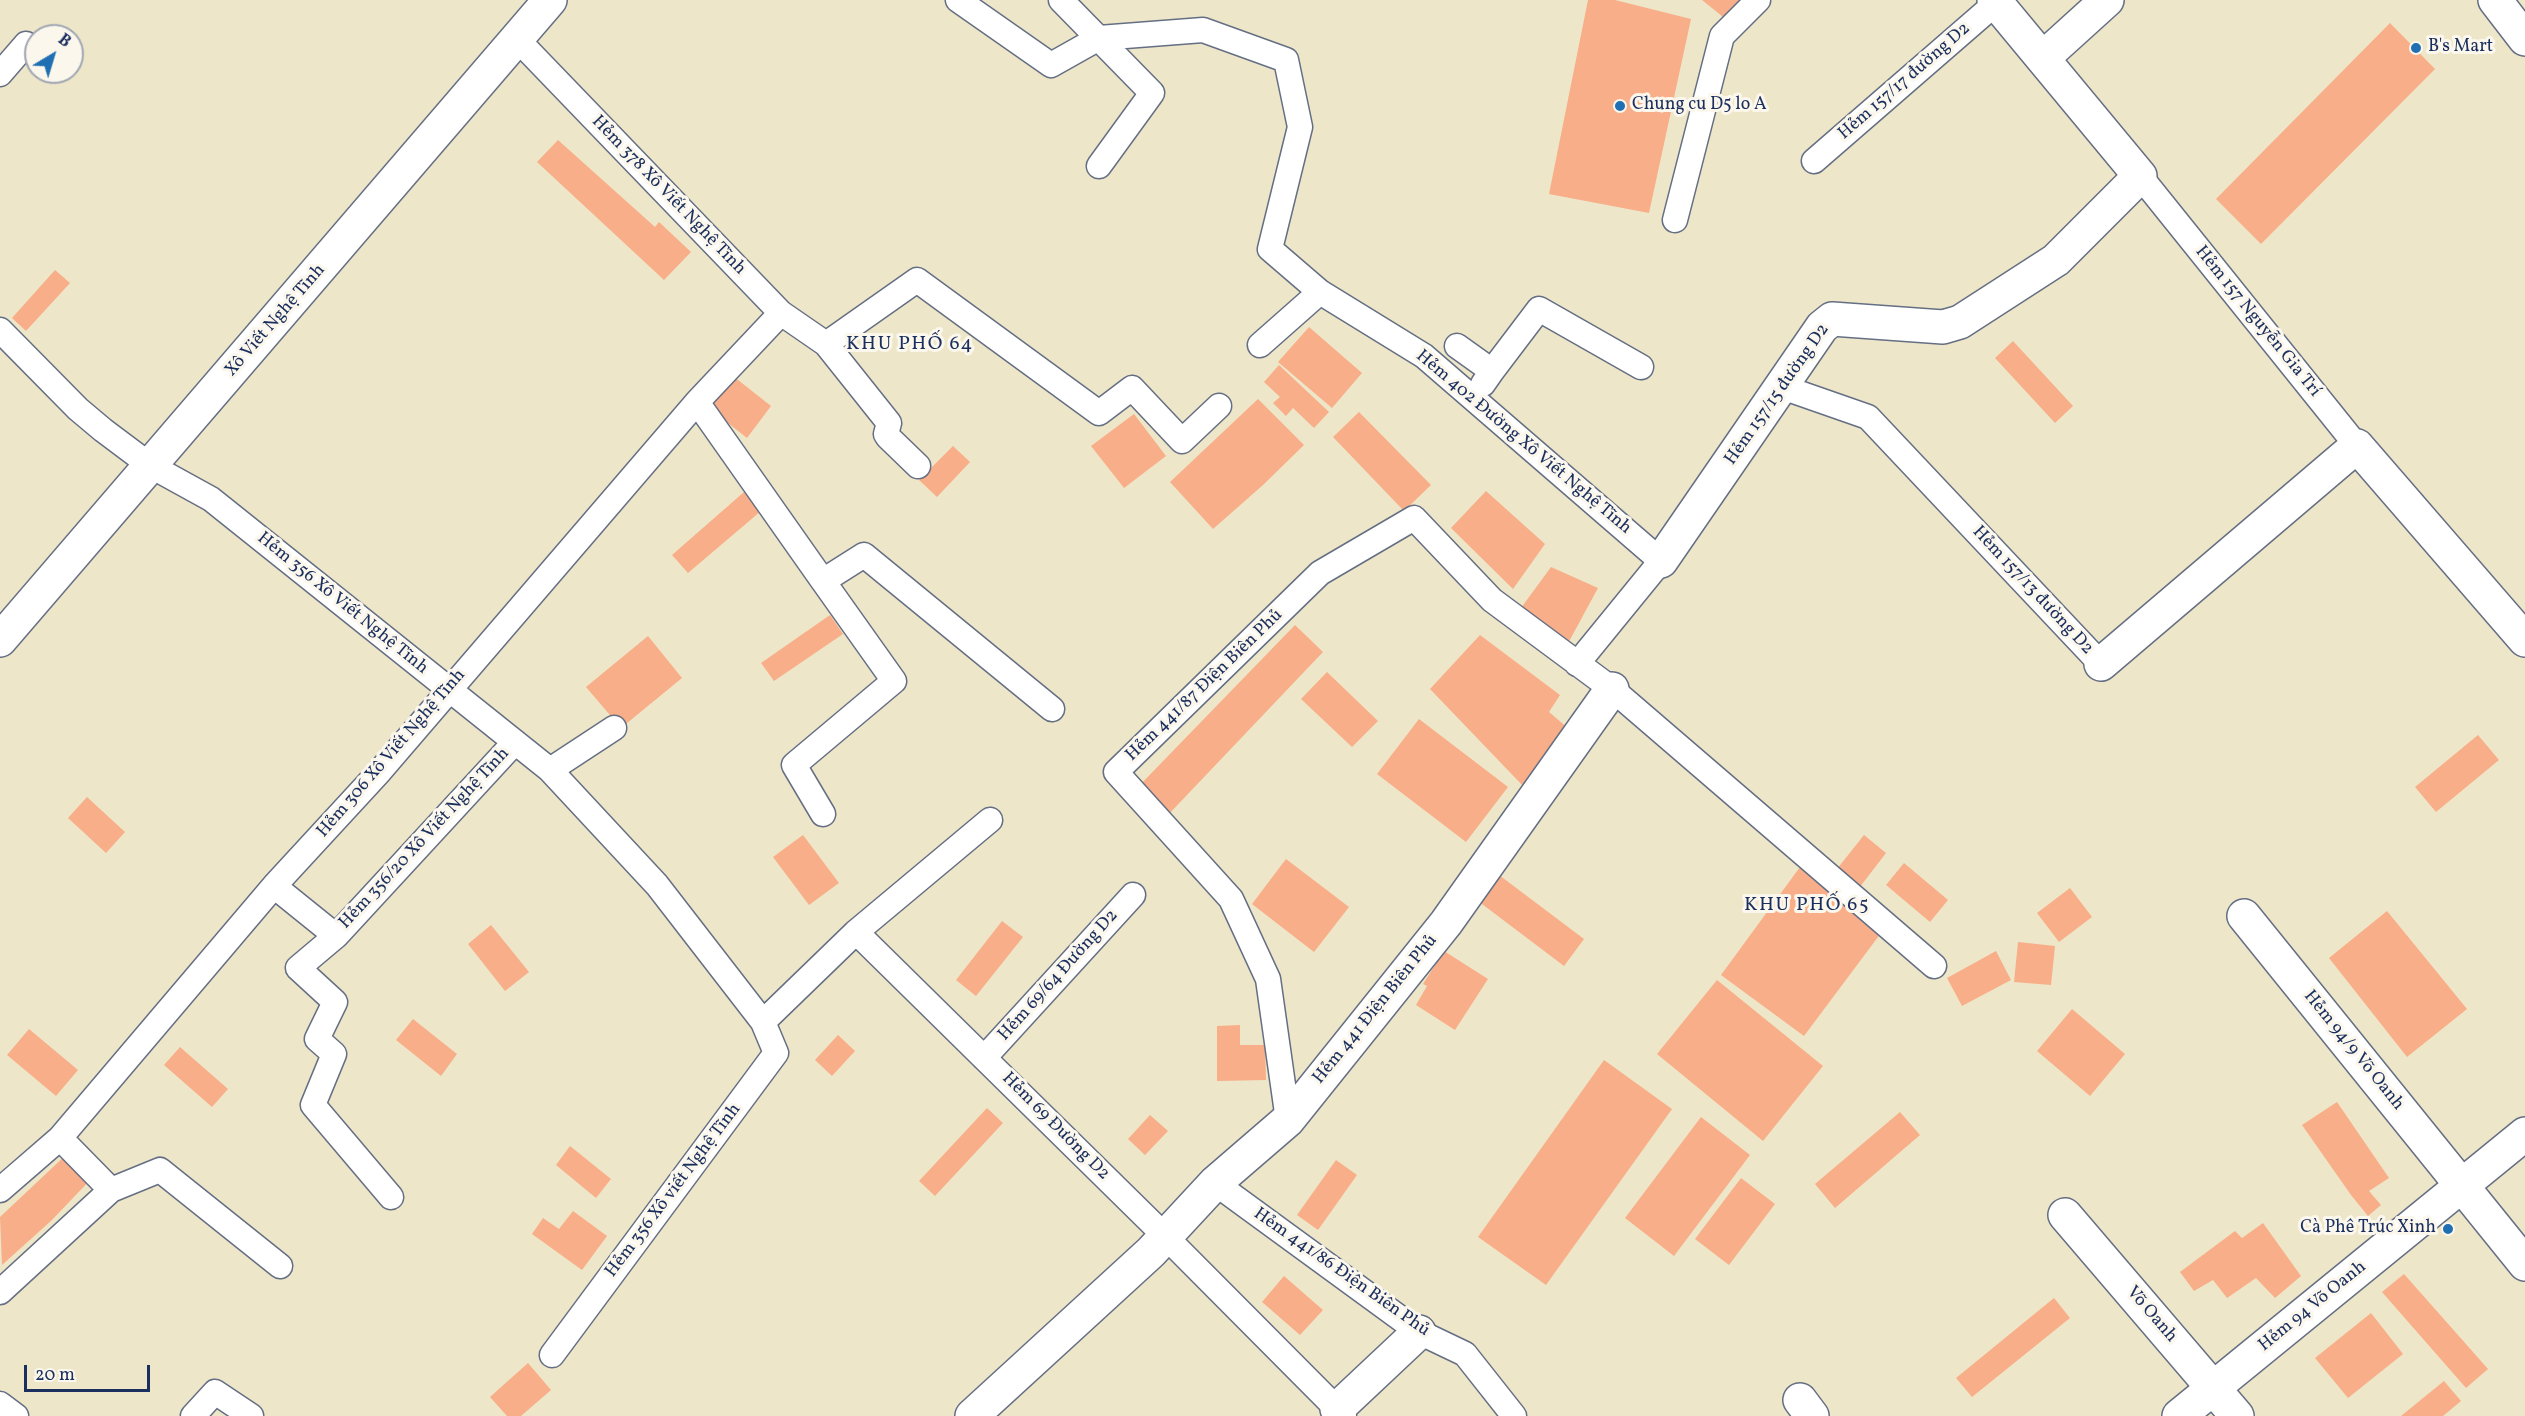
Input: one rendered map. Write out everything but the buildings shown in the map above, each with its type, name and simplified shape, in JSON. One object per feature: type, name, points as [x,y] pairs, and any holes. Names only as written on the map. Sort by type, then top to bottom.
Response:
[{"type":"street","name":"Xô Viết Nghệ Tĩnh","points":[[0,640],[550,0]]},
{"type":"street","points":[[2043,58],[2107,0]]},
{"type":"street","points":[[2495,0],[2525,39]]},
{"type":"street","name":"Hẻm 157 Nguyễn Gia Trí","points":[[1995,1],[2140,176]]},
{"type":"street","name":"Hẻm 157/15 đường D2","points":[[1661,561],[1822,327],[1832,319],[1943,327],[1960,322],[2056,261],[2140,176]]},
{"type":"street","name":"Hẻm 157 Nguyễn Gia Trí","points":[[2357,446],[2525,640]]},
{"type":"street","name":"Hẻm 157/13 đường D2","points":[[2101,664],[2357,446]]},
{"type":"street","name":"Hẻm 441 Điện Biên Phủ","points":[[972,1416],[1166,1237],[1215,1183],[1288,1120],[1446,923],[1612,689]]},
{"type":"street","name":"Hẻm 94/9 Võ Oanh","points":[[2244,916],[2525,1264]]},
{"type":"street","name":"Hẻm 94 Võ Oanh","points":[[2179,1416],[2525,1134]]},
{"type":"street","name":"Võ Oanh","points":[[2065,1215],[2237,1416]]},
{"type":"street","points":[[1337,1414],[1419,1332]]},
{"type":"lane","points":[[958,0],[1051,65],[1099,38]]},
{"type":"lane","points":[[1061,0],[1152,93],[1099,166]]},
{"type":"lane","points":[[1675,220],[1722,36],[1758,0]]},
{"type":"lane","name":"Hẻm 157/17 đường D2","points":[[1814,162],[1995,1]]},
{"type":"lane","name":"Hẻm 402 Đường Xô Viết Nghệ Tĩnh","points":[[1099,38],[1203,30],[1286,60],[1300,127],[1270,249],[1320,292],[1424,356],[1661,561]]},
{"type":"lane","name":"Hẻm 378 Xô Viết Nghệ Tĩnh","points":[[517,39],[781,313],[826,344],[889,423],[886,434],[888,437],[918,466]]},
{"type":"lane","points":[[0,74],[24,46]]},
{"type":"lane","name":"Hẻm 157 Nguyễn Gia Trí","points":[[2140,176],[2357,446]]},
{"type":"lane","points":[[826,344],[917,280],[1099,413],[1132,388],[1182,441],[1218,406]]},
{"type":"lane","points":[[1260,345],[1320,292]]},
{"type":"lane","points":[[1472,398],[1539,309],[1641,367]]},
{"type":"lane","name":"Hẻm 306 Xô Viết Nghệ Tĩnh","points":[[0,1190],[60,1138],[274,886],[380,771],[697,402],[781,313]]},
{"type":"lane","name":"Hẻm 356 Xô Viết Nghệ Tĩnh","points":[[0,330],[78,409],[151,466],[211,499],[550,770],[657,885],[763,1022]]},
{"type":"lane","points":[[1457,346],[1492,371]]},
{"type":"lane","name":"Hẻm 157/13 đường D2","points":[[1782,387],[1868,417],[2101,664]]},
{"type":"lane","points":[[697,402],[894,681],[794,765],[823,814]]},
{"type":"lane","name":"Hẻm 441/87 Điện Biên Phủ","points":[[1288,1120],[1268,979],[1231,899],[1116,772],[1320,573],[1414,518],[1492,600],[1577,663]]},
{"type":"lane","points":[[823,581],[864,555],[1052,709]]},
{"type":"lane","points":[[1661,561],[1577,663],[1612,689],[1934,966]]},
{"type":"lane","points":[[550,770],[614,728]]},
{"type":"lane","name":"Hẻm 356/20 Xô Viết Nghệ Tĩnh","points":[[391,1197],[313,1106],[334,1054],[317,1039],[335,1002],[298,969],[336,936],[515,742]]},
{"type":"lane","points":[[763,1022],[856,932],[990,820]]},
{"type":"lane","points":[[274,886],[336,936]]},
{"type":"lane","name":"Hẻm 69/64 Đường D2","points":[[984,1058],[1133,895]]},
{"type":"lane","name":"Hẻm 69 Đường D2","points":[[856,932],[1166,1237],[1337,1414]]},
{"type":"lane","name":"Hẻm 356 Xô viết Nghệ Tĩnh","points":[[552,1355],[776,1053],[763,1022]]},
{"type":"lane","points":[[60,1138],[111,1190]]},
{"type":"lane","points":[[2,1284],[111,1190],[160,1170],[280,1266]]},
{"type":"lane","name":"Hẻm 441/86 Điện Biên Phủ","points":[[1215,1183],[1419,1332],[1465,1354],[1514,1416]]},
{"type":"lane","points":[[193,1416],[215,1392],[251,1416]]},
{"type":"lane","points":[[0,1404],[16,1416]]},
{"type":"place","name":"B's Mart","points":[[2416,48]]},
{"type":"place","name":"Chung cu D5 lo A","points":[[1620,106]]},
{"type":"place","name":"Cà Phê Trúc Xinh","points":[[2448,1229]]},
{"type":"district","name":"KHU PHỐ 64","points":[[910,345]]},
{"type":"district","name":"KHU PHỐ 65","points":[[1807,906]]}]
